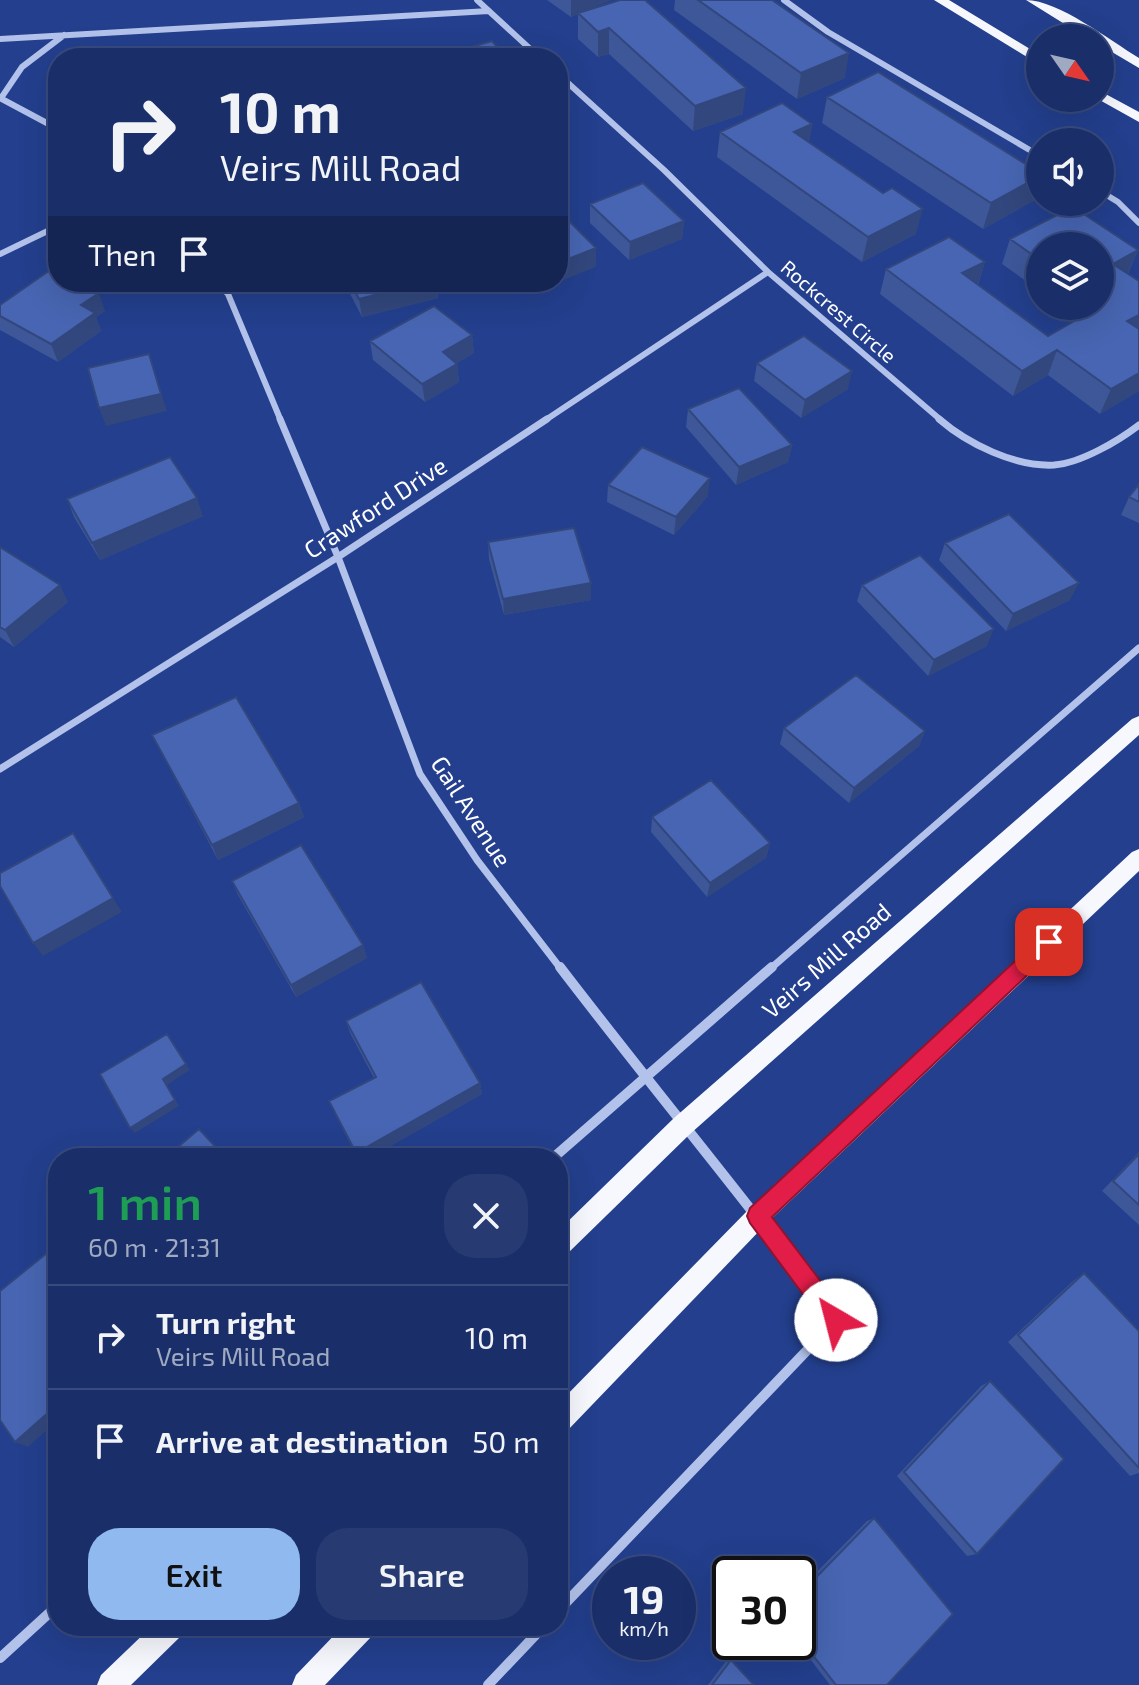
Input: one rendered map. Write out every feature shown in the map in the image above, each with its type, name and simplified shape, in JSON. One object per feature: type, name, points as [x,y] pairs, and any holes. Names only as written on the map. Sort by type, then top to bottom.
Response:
[{"type":"main road","points":[[940,0],[1026,52]]},
{"type":"main road","points":[[1032,0],[1073,24]]},
{"type":"main road","points":[[1114,49],[1139,64]]},
{"type":"main road","points":[[1114,103],[1139,118]]},
{"type":"main road","name":"Veirs Mill Road","points":[[568,1237],[682,1126],[1139,724]]},
{"type":"main road","points":[[568,1412],[758,1216],[1139,858]]},
{"type":"main road","points":[[111,1685],[161,1636]]},
{"type":"main road","points":[[306,1685],[353,1636]]},
{"type":"street","points":[[477,0],[529,48]]},
{"type":"street","points":[[784,0],[828,32],[1026,148]]},
{"type":"street","points":[[0,39],[489,11]]},
{"type":"street","points":[[48,124],[0,98],[22,67],[64,35]]},
{"type":"street","name":"Rockcrest Circle","points":[[568,83],[664,170],[768,272],[956,433],[1003,457],[1055,465],[1111,446],[1139,425]]},
{"type":"street","points":[[1114,200],[1139,223]]},
{"type":"street","points":[[0,254],[48,231]]},
{"type":"street","name":"Crawford Drive","points":[[0,769],[338,557],[768,272]]},
{"type":"street","name":"Gail Avenue","points":[[226,292],[338,557],[420,774],[477,860],[682,1126],[758,1216]]},
{"type":"street","name":"Veirs Mill Road","points":[[564,1148],[1139,648]]},
{"type":"street","points":[[568,1601],[836,1320],[758,1216]]},
{"type":"street","points":[[0,1658],[48,1614]]},
{"type":"street","points":[[488,1685],[535,1636]]},
{"type":"building","points":[[620,0],[645,0],[746,88],[695,106],[609,28],[598,32],[578,13]]},
{"type":"building","points":[[698,0],[772,0],[849,53],[801,73]]},
{"type":"building","points":[[492,41],[498,48],[468,48]]},
{"type":"building","points":[[878,72],[1026,164],[1026,184],[991,203],[827,97]]},
{"type":"building","points":[[782,103],[812,124],[794,132],[883,193],[892,188],[923,209],[868,237],[720,132]]},
{"type":"building","points":[[643,183],[684,221],[630,242],[590,204]]},
{"type":"building","points":[[1055,216],[1087,216],[1111,232],[1026,232],[1026,250],[1010,239]]},
{"type":"building","points":[[568,220],[596,248],[568,259]]},
{"type":"building","points":[[1114,234],[1138,250],[1114,263]]},
{"type":"building","points":[[949,237],[985,262],[962,273],[1048,336],[1076,320],[1114,320],[1114,265],[1139,281],[1139,315],[1127,321],[1139,329],[1139,373],[1111,389],[1057,350],[1022,371],[886,269]]},
{"type":"building","points":[[48,271],[48,292],[99,293],[81,305],[95,313],[51,344],[0,316],[0,305]]},
{"type":"building","points":[[355,292],[387,292],[359,299]]},
{"type":"building","points":[[434,306],[472,335],[443,352],[457,364],[422,384],[370,341]]},
{"type":"building","points":[[804,336],[852,371],[805,400],[757,363]]},
{"type":"building","points":[[149,354],[161,394],[99,408],[88,368]]},
{"type":"building","points":[[739,388],[792,445],[739,467],[688,409]]},
{"type":"building","points":[[642,447],[710,478],[676,517],[608,485]]},
{"type":"building","points":[[170,457],[197,498],[92,543],[67,499]]},
{"type":"building","points":[[1139,484],[1139,502],[1129,497]]},
{"type":"building","points":[[1009,514],[1079,583],[1013,614],[945,543]]},
{"type":"building","points":[[574,528],[591,583],[503,599],[488,542]]},
{"type":"building","points":[[0,547],[60,585],[5,630],[0,627]]},
{"type":"building","points":[[920,555],[994,629],[934,660],[862,585]]},
{"type":"building","points":[[856,675],[925,731],[854,788],[784,728]]},
{"type":"building","points":[[236,697],[299,803],[212,845],[152,735]]},
{"type":"building","points":[[711,780],[770,843],[710,883],[652,817]]},
{"type":"building","points":[[73,833],[113,898],[33,943],[0,886],[0,873]]},
{"type":"building","points":[[301,845],[363,945],[291,985],[232,881]]},
{"type":"building","points":[[421,982],[480,1083],[365,1148],[353,1148],[329,1101],[376,1077],[346,1021]]},
{"type":"building","points":[[167,1034],[186,1064],[163,1079],[175,1100],[130,1128],[100,1074]]},
{"type":"building","points":[[199,1129],[217,1148],[177,1148]]},
{"type":"building","points":[[1139,1154],[1139,1205],[1113,1181]]},
{"type":"building","points":[[48,1252],[48,1413],[15,1442],[0,1420],[0,1291]]},
{"type":"building","points":[[1084,1273],[1139,1331],[1139,1468],[1018,1335]]},
{"type":"building","points":[[990,1381],[1064,1459],[977,1554],[904,1472]]},
{"type":"building","points":[[874,1518],[953,1614],[887,1685],[836,1685],[816,1659],[816,1578]]},
{"type":"building","points":[[731,1660],[754,1685],[712,1685]]},
{"type":"route","points":[[836,1320],[758,1216],[1049,942]]}]
